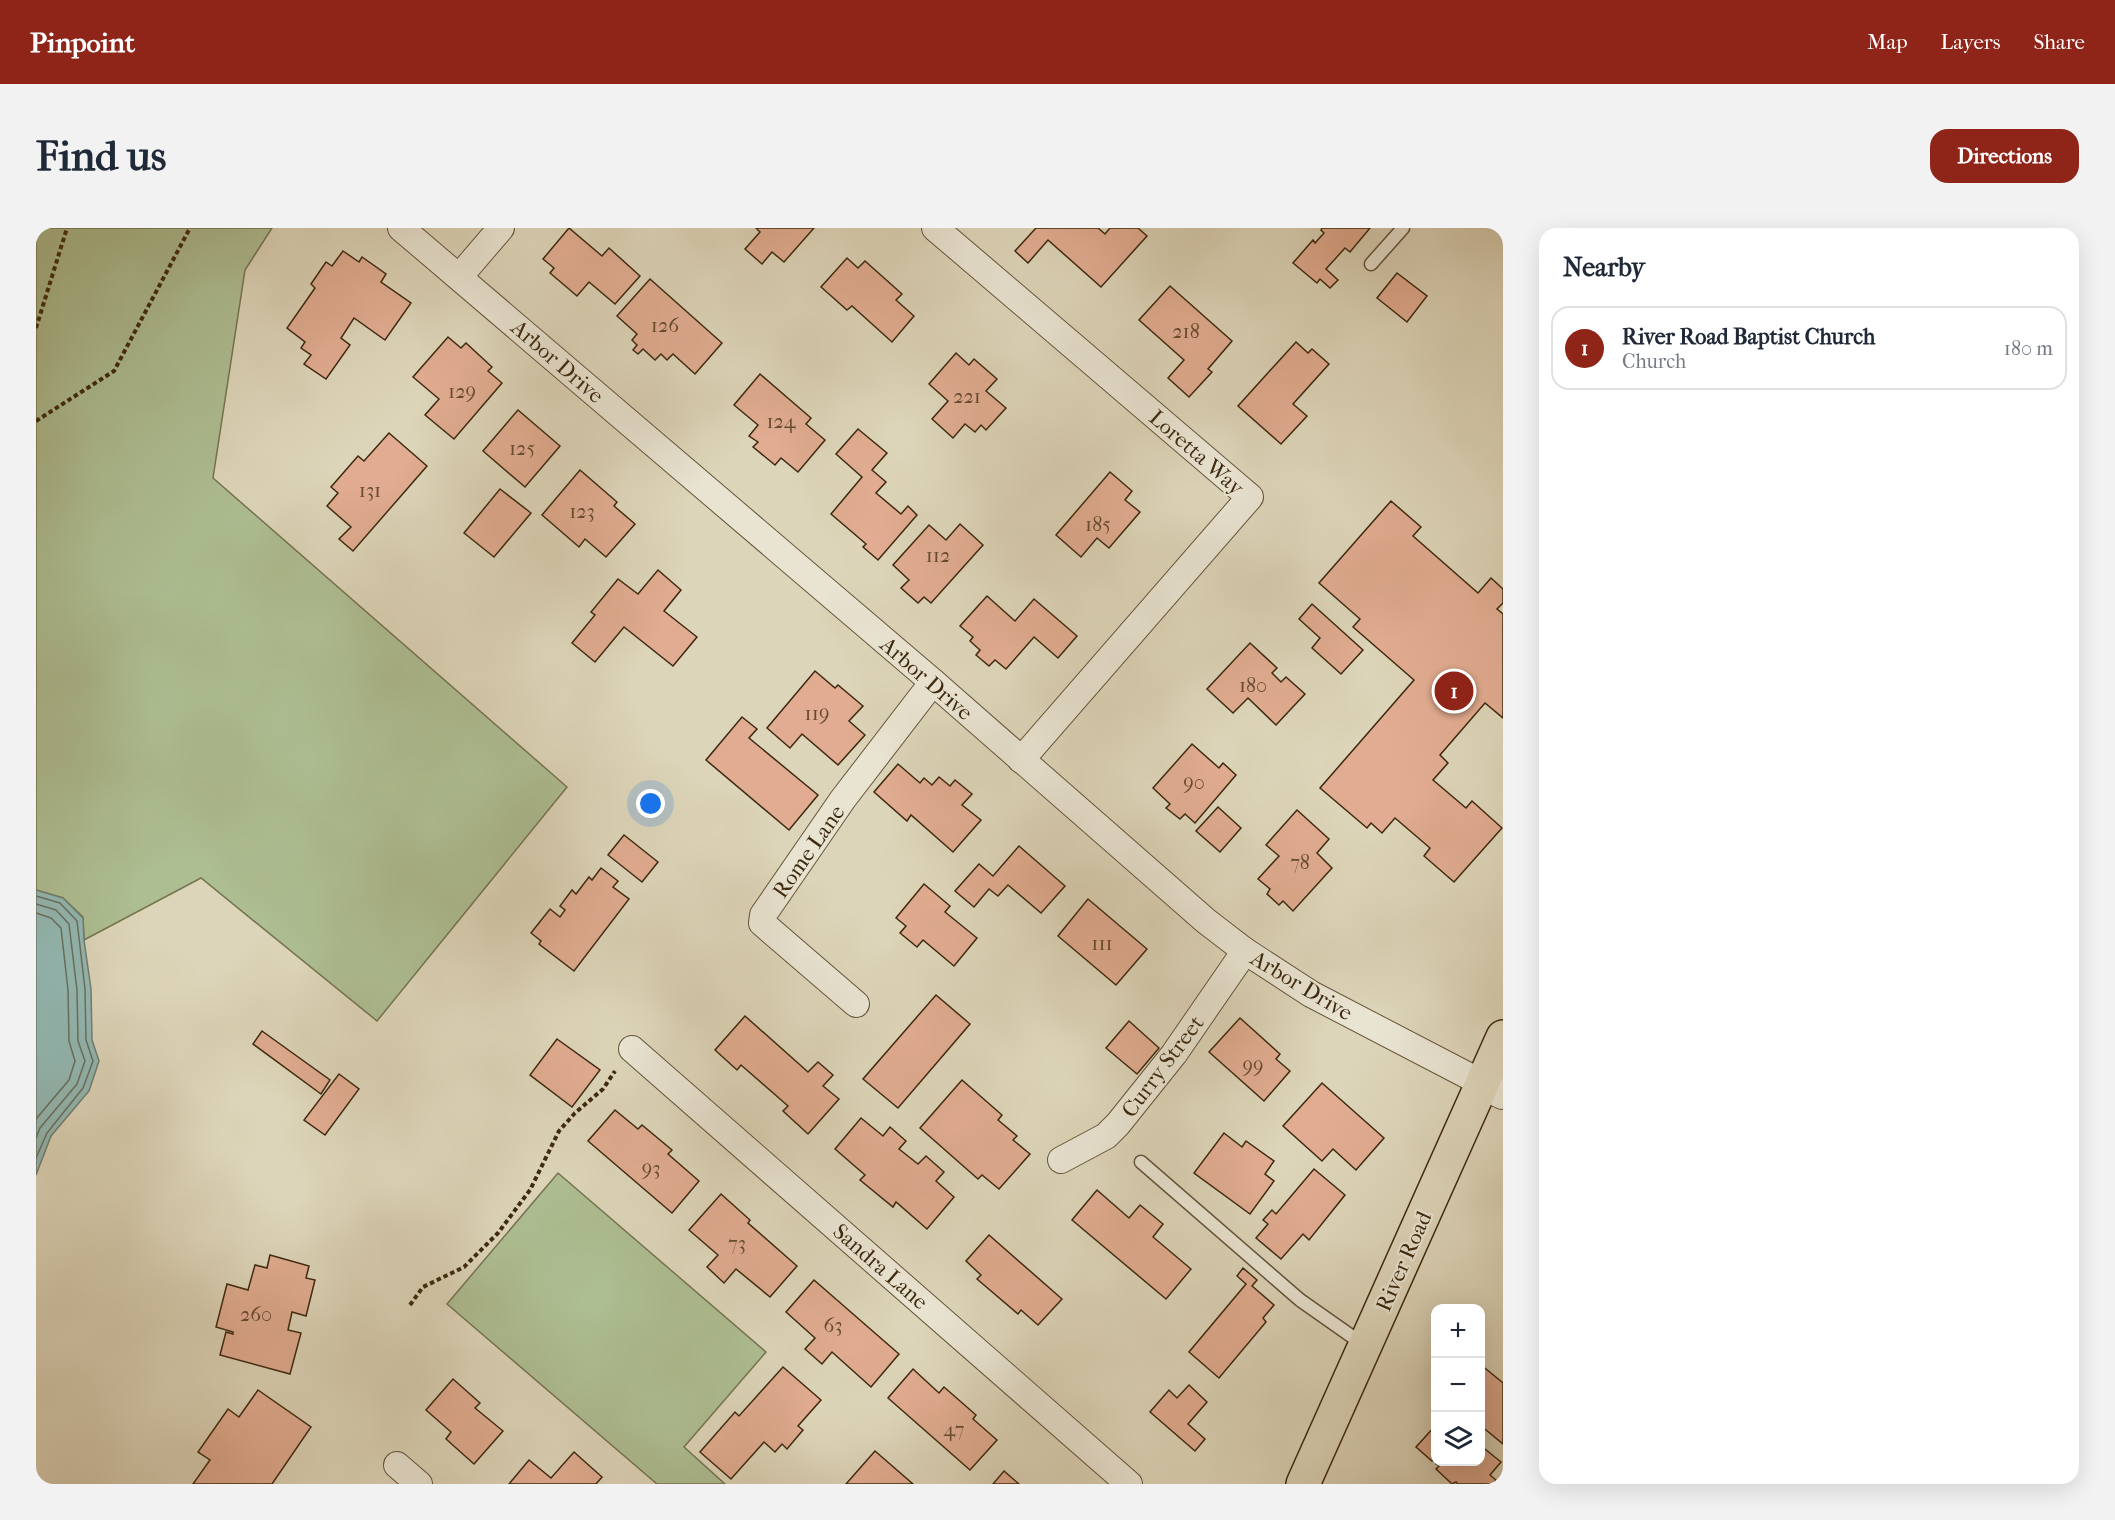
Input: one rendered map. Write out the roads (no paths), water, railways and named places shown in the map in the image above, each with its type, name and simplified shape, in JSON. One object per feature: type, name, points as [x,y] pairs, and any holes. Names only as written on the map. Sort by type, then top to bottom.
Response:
[{"type":"main road","name":"River Road","points":[[1303,1484],[1365,1346],[1493,1088],[1503,1037]]},
{"type":"street","name":"Arbor Drive","points":[[401,228],[933,682],[1206,921],[1245,951],[1311,994],[1493,1088]]},
{"type":"street","points":[[459,277],[501,228]]},
{"type":"street","name":"Loretta Way","points":[[936,228],[1250,497],[1021,760]]},
{"type":"street","name":"Rome Lane","points":[[856,1004],[762,923],[763,915],[843,799],[933,682]]},
{"type":"street","name":"Curry Street","points":[[1061,1160],[1106,1136],[1118,1124],[1174,1054],[1245,951]]},
{"type":"street","name":"Sandra Lane","points":[[632,1049],[1129,1484]]},
{"type":"street","points":[[397,1465],[419,1484]]},
{"type":"lane","points":[[1371,264],[1402,228]]},
{"type":"lane","points":[[1141,1162],[1300,1300],[1365,1346]]},
{"type":"water","points":[[36,890],[63,898],[83,918],[91,989],[92,1040],[99,1061],[89,1091],[51,1136],[36,1175]]},
{"type":"place","name":"River Road Baptist Church","points":[[1454,691]]}]
